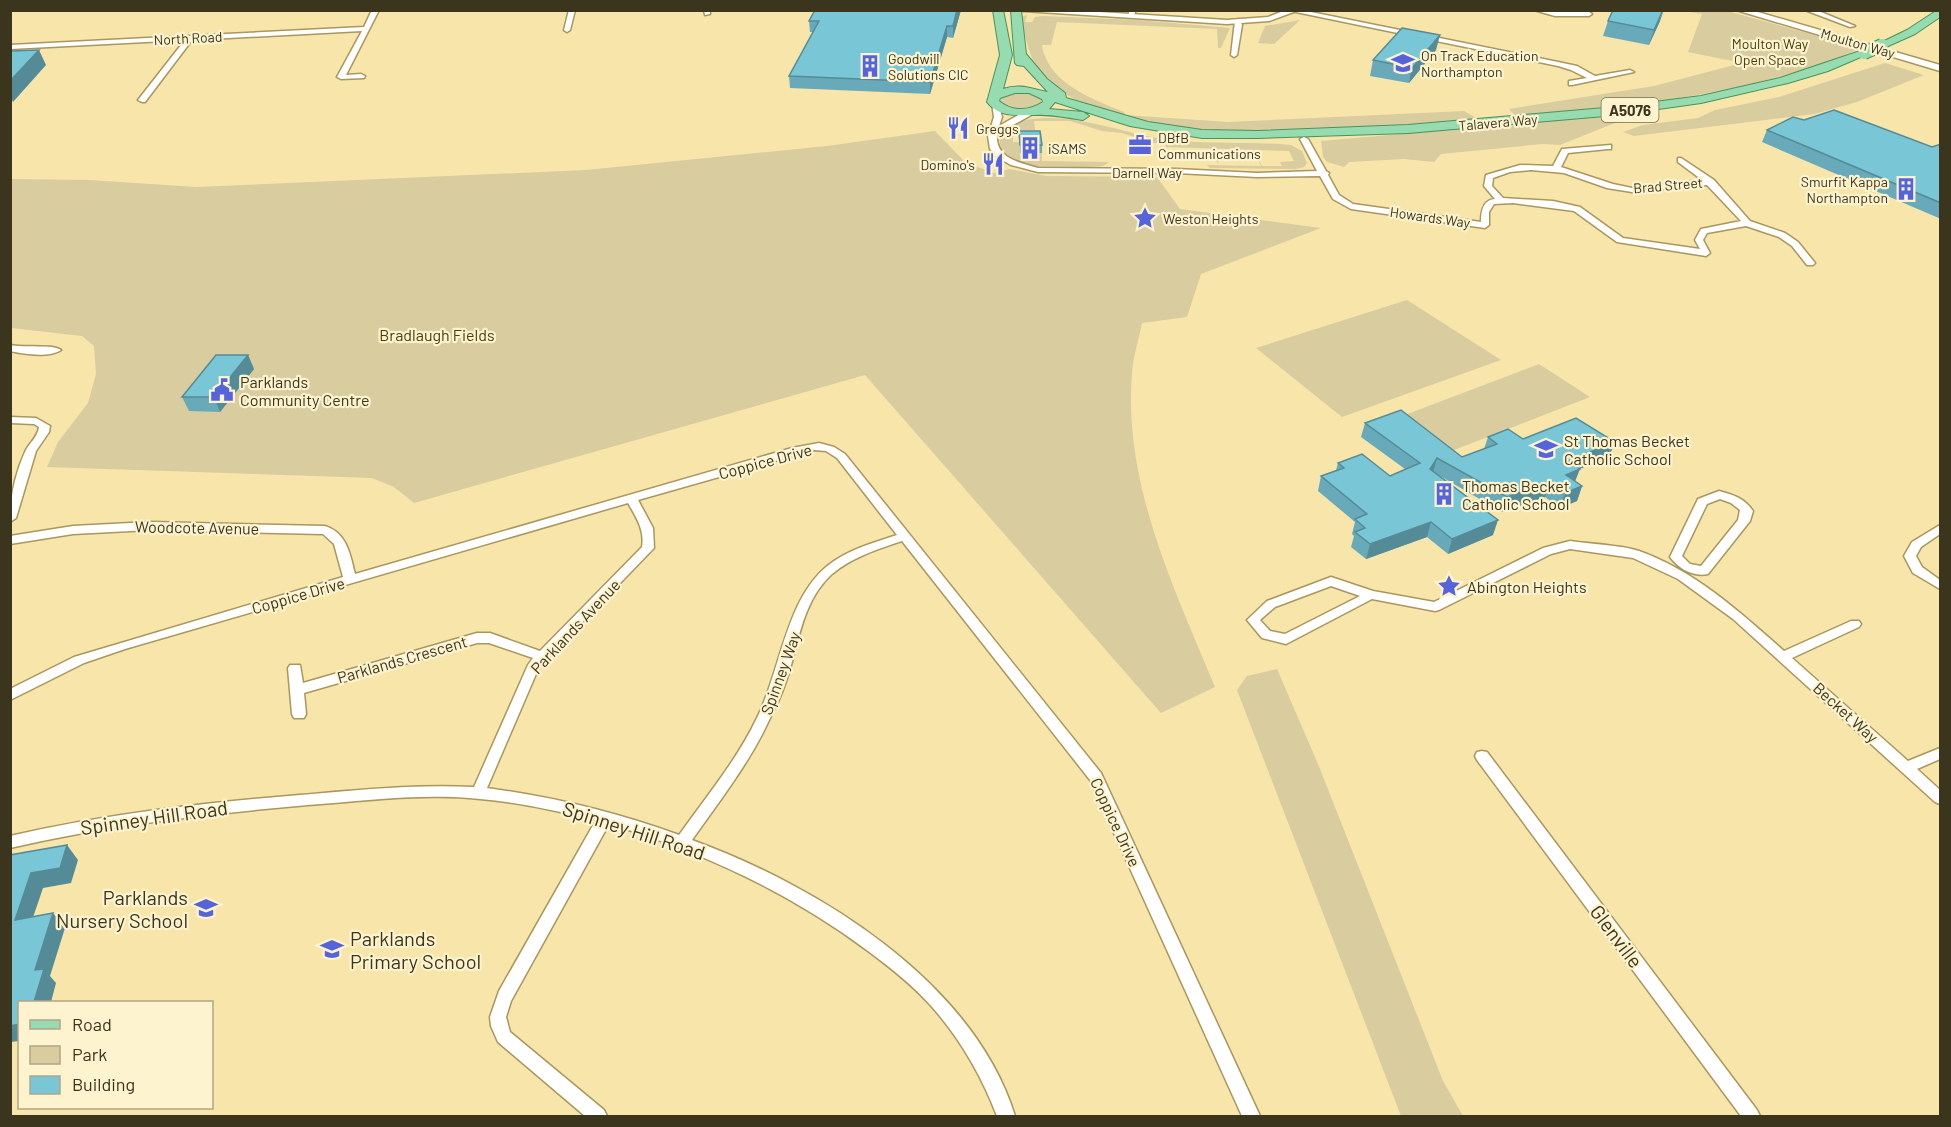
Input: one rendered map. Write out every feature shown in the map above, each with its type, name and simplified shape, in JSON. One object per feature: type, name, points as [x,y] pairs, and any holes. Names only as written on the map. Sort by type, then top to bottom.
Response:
[{"type":"main road","points":[[1015,11],[1020,62],[1041,93],[1049,100],[1049,103],[1032,112]]},
{"type":"main road","points":[[999,12],[1006,55],[995,100],[1006,111],[1079,116],[1148,132],[1229,141],[1304,139],[1389,131]]},
{"type":"main road","name":"Talavera Way","points":[[995,100],[1014,89],[1041,93],[1139,125],[1193,133],[1389,131],[1561,117],[1666,105],[1771,83],[1864,53],[1911,32],[1941,13]]},
{"type":"main road","points":[[1019,53],[1054,91],[1093,111]]},
{"type":"street","points":[[361,76],[341,77],[376,10]]},
{"type":"street","points":[[567,30],[572,10]]},
{"type":"street","points":[[1041,10],[1073,14]]},
{"type":"street","points":[[1537,10],[1588,14]]},
{"type":"street","name":"Moulton Way","points":[[1740,10],[1941,68]]},
{"type":"street","points":[[1808,10],[1852,26]]},
{"type":"street","points":[[1015,11],[1073,14],[1132,13],[1238,21],[1269,19],[1295,11],[1558,64],[1574,68],[1595,79]]},
{"type":"street","points":[[1234,56],[1238,21]]},
{"type":"street","name":"North Road","points":[[10,47],[365,29]]},
{"type":"street","points":[[142,100],[190,37]]},
{"type":"street","points":[[1572,83],[1630,72]]},
{"type":"street","name":"Darnell Way","points":[[995,100],[998,117],[992,144],[998,154],[1014,163],[1038,170],[1257,175],[1324,173]]},
{"type":"street","points":[[994,132],[1032,112]]},
{"type":"street","name":"Howards Way","points":[[1304,139],[1336,197],[1352,206],[1485,225],[1485,212],[1491,202],[1501,201]]},
{"type":"street","points":[[1556,169],[1565,151],[1608,147]]},
{"type":"street","name":"Brad Street","points":[[1681,160],[1711,182],[1747,223]]},
{"type":"street","name":"Brad Street","points":[[1501,201],[1488,186],[1489,177],[1500,171],[1531,168],[1556,169],[1575,173],[1605,186],[1633,190],[1711,182]]},
{"type":"street","points":[[1501,201],[1553,204],[1577,209],[1620,240],[1706,253],[1699,240],[1704,231],[1747,223],[1782,235],[1796,244],[1810,262]]},
{"type":"street","points":[[10,348],[23,351],[56,350]]},
{"type":"street","points":[[10,361],[23,351]]},
{"type":"street","points":[[10,420],[36,421],[45,426],[44,432],[31,451],[10,518]]},
{"type":"street","name":"Coppice Drive","points":[[10,695],[38,679],[89,657],[796,450],[825,447],[841,456],[1096,777],[1251,1116]]},
{"type":"street","points":[[1719,495],[1733,498],[1742,504],[1747,511],[1744,521],[1704,571],[1684,572],[1676,557],[1702,502],[1719,495]]},
{"type":"street","name":"Parklands Avenue","points":[[478,793],[528,676],[542,656],[648,548],[650,541],[648,529],[631,498]]},
{"type":"street","name":"Woodcote Avenue","points":[[10,540],[73,530],[116,527],[324,530],[332,532],[340,542],[350,580]]},
{"type":"street","points":[[1941,529],[1916,545],[1910,556],[1911,563],[1919,572],[1941,585]]},
{"type":"street","name":"Spinney Way","points":[[681,843],[762,723],[777,689],[805,603],[815,586],[832,568],[849,557],[905,536]]},
{"type":"street","name":"Becket Way","points":[[1371,595],[1286,639],[1266,635],[1252,620],[1271,604],[1331,581],[1371,595],[1435,607],[1547,550],[1570,545],[1635,554],[1665,567],[1684,572],[1784,656],[1941,798]]},
{"type":"street","points":[[1784,656],[1855,624]]},
{"type":"street","name":"Parklands Crescent","points":[[297,690],[477,638],[490,638],[542,656]]},
{"type":"street","points":[[295,668],[299,714]]},
{"type":"street","points":[[1908,768],[1941,753]]},
{"type":"street","name":"Glenville","points":[[1482,756],[1751,1116]]},
{"type":"street","name":"Spinney Hill Road","points":[[10,842],[118,820],[194,810],[412,792],[478,793],[542,802],[605,817],[681,843],[775,885],[826,912],[874,946],[926,988],[976,1050],[994,1084],[1006,1116]]},
{"type":"street","points":[[598,1116],[504,1037],[498,1029],[497,1020],[505,996],[605,817]]},
{"type":"green space","name":"Moulton Way Open Space","points":[[1683,11],[1727,11],[1862,48],[1806,69],[1699,95],[1627,106],[1517,118],[1509,109],[1654,86],[1742,63],[1688,52],[1702,14]]},
{"type":"green space","points":[[1027,15],[1025,22],[1032,22],[1035,17],[1042,16],[1138,20],[1230,28],[1221,48],[1218,48],[1217,29],[1057,22],[1051,45],[1042,45],[1053,70],[1062,80],[1086,96],[1124,112],[1125,115],[1228,122],[1464,111],[1478,119],[1309,131],[1242,132],[1177,127],[1118,116],[1070,96],[1036,66],[1021,20],[1021,17]]},
{"type":"green space","points":[[1300,20],[1274,44],[1258,43],[1265,26]]},
{"type":"green space","points":[[1885,63],[1924,75],[1857,102],[1814,114],[1634,136],[1623,132],[1643,125],[1698,118],[1715,110],[1779,97]]},
{"type":"green space","points":[[1016,92],[1030,93],[1040,97],[1042,103],[1021,110],[1000,103],[1001,97]]},
{"type":"green space","points":[[1640,113],[1560,145],[1543,144],[1441,154],[1434,162],[1404,159],[1349,162],[1344,167],[1327,162],[1323,157],[1321,141]]},
{"type":"green space","points":[[1045,118],[1077,120],[1171,140],[1291,145],[1302,151],[1307,163],[1304,167],[1296,169],[1210,168],[1207,165],[1261,166],[1256,156],[1219,156],[1218,164],[1216,158],[1206,158],[1212,155],[1258,155],[1262,156],[1257,157],[1262,166],[1282,166],[1280,162],[1294,161],[1289,151],[1166,147],[1165,143],[1154,143],[1122,133],[1102,131],[1070,121],[1034,121],[1035,130],[1013,130],[1013,142],[1019,142],[1020,153],[1042,153],[1042,161],[1109,162],[1099,166],[1042,167],[1020,162],[1001,149],[999,137],[1007,127],[1025,120]]},
{"type":"green space","name":"Bradlaugh Fields","points":[[935,131],[966,163],[995,173],[1009,169],[1046,176],[1157,177],[1180,209],[1321,228],[1201,274],[1187,317],[1142,323],[1132,373],[1131,414],[1135,455],[1143,495],[1168,573],[1215,687],[1161,713],[865,375],[414,503],[394,487],[372,478],[47,467],[58,442],[88,403],[96,374],[94,346],[82,336],[11,328],[10,179],[89,180],[196,187],[586,170],[827,146]]},
{"type":"green space","points":[[1407,300],[1501,360],[1342,417],[1256,348]]},
{"type":"green space","points":[[1539,364],[1590,397],[1444,454],[1397,418]]},
{"type":"green space","points":[[1277,669],[1318,764],[1443,1081],[1463,1116],[1401,1116],[1237,690],[1247,676]]},
{"type":"building","points":[[815,10],[957,10],[953,26],[947,26],[930,82],[789,76],[819,21],[809,21]]},
{"type":"building","points":[[1613,10],[1663,10],[1654,30],[1608,21]]},
{"type":"building","points":[[1402,28],[1440,35],[1412,68],[1373,60]]},
{"type":"building","points":[[39,50],[10,81],[10,51]]},
{"type":"building","name":"Smurfit Kappa Northampton","points":[[1834,110],[1932,147],[1941,144],[1941,203],[1767,130],[1793,117],[1804,120]]},
{"type":"building","points":[[1019,131],[1040,131],[1042,145],[1020,145]]},
{"type":"building","points":[[216,355],[248,355],[214,397],[182,397]]},
{"type":"building","name":"Thomas Becket Catholic School","points":[[1401,410],[1462,457],[1497,444],[1488,437],[1508,429],[1523,439],[1576,418],[1615,442],[1568,461],[1580,469],[1566,475],[1582,486],[1565,493],[1550,482],[1507,497],[1437,458],[1430,469],[1498,520],[1452,539],[1431,522],[1370,544],[1355,532],[1365,528],[1355,519],[1367,514],[1321,476],[1344,468],[1338,463],[1362,454],[1390,476],[1420,463],[1365,423]]},
{"type":"building","points":[[67,845],[60,868],[31,873],[15,920],[53,913],[35,970],[44,969],[34,1001],[18,1001],[18,1024],[10,1026],[10,855]]},
{"type":"place","name":"On Track Education Northampton","points":[[1403,63]]},
{"type":"place","name":"Goodwill Solutions CIC","points":[[870,66]]},
{"type":"place","name":"Greggs","points":[[958,128]]},
{"type":"place","name":"DBfB Communications","points":[[1140,145]]},
{"type":"place","name":"iSAMS","points":[[1030,148]]},
{"type":"place","name":"Domino's","points":[[993,164]]},
{"type":"place","name":"Smurfit Kappa Northampton","points":[[1906,189]]},
{"type":"place","name":"Weston Heights","points":[[1145,218]]},
{"type":"place","name":"Parklands Community Centre","points":[[222,390]]},
{"type":"place","name":"St Thomas Becket Catholic School","points":[[1546,449]]},
{"type":"place","name":"Thomas Becket Catholic School","points":[[1444,494]]},
{"type":"place","name":"Abington Heights","points":[[1449,586]]},
{"type":"place","name":"Parklands Nursery School","points":[[206,908]]},
{"type":"place","name":"Parklands Primary School","points":[[332,949]]}]
